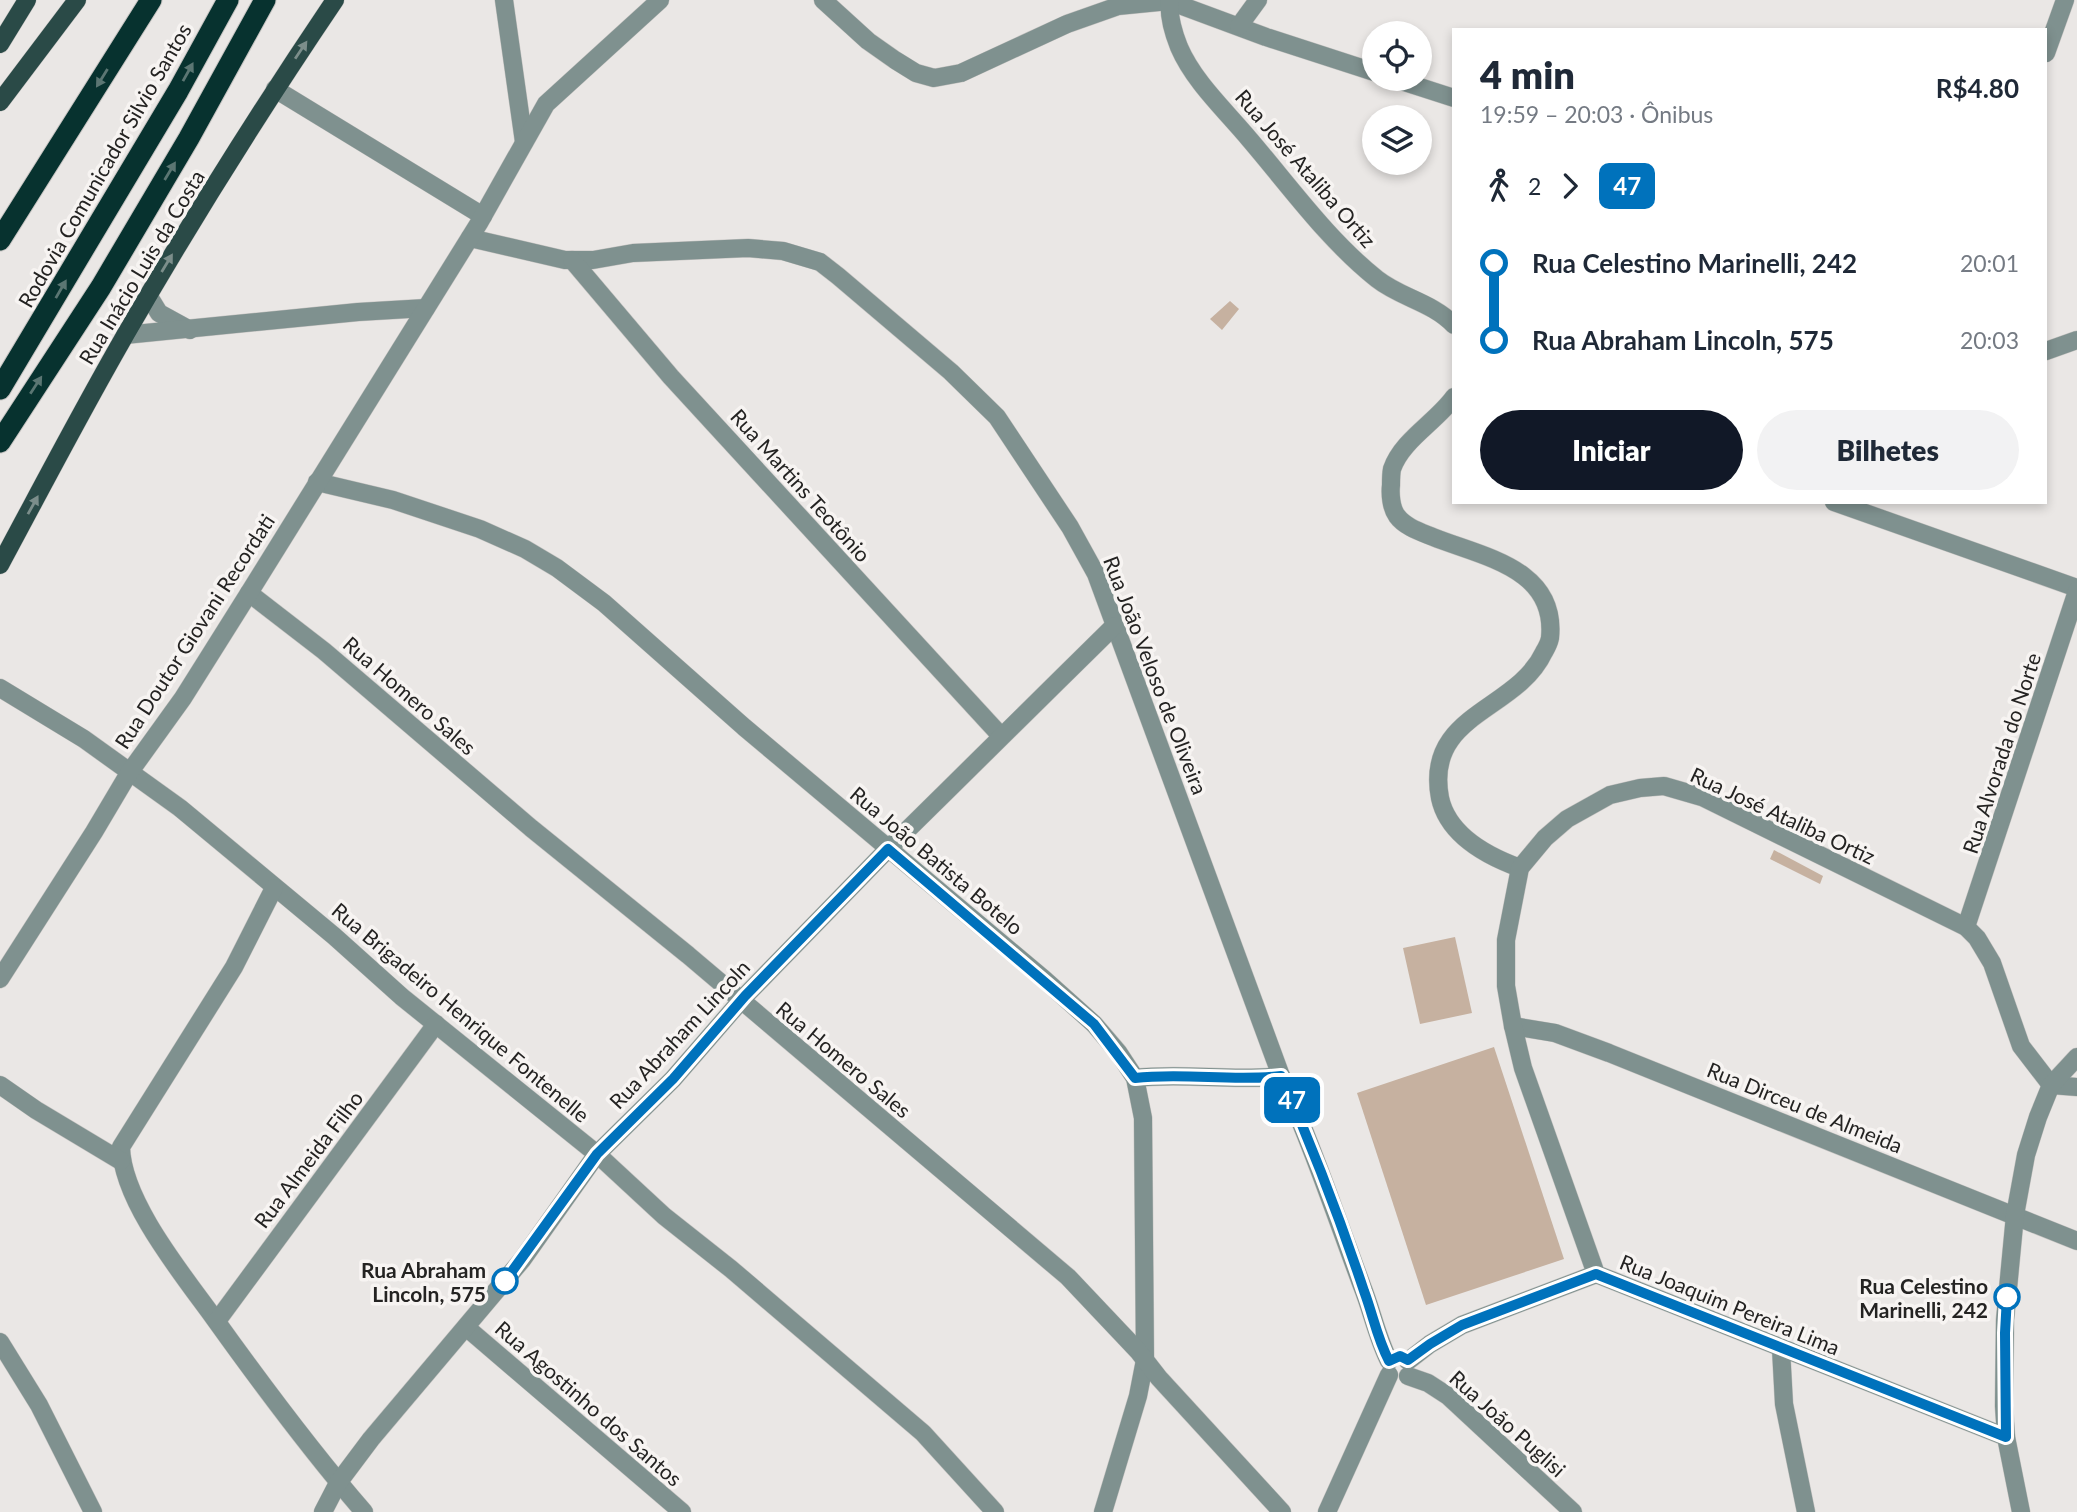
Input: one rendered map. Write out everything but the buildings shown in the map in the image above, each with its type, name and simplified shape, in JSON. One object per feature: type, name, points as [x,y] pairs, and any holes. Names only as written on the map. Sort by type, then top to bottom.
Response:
[{"type":"highway","name":"Rodovia Comunicador Silvio Santos","points":[[0,240],[151,0]]},
{"type":"highway","name":"Rodovia Comunicador Silvio Santos","points":[[0,389],[157,126],[228,0]]},
{"type":"highway","points":[[0,442],[101,287],[189,138],[265,0]]},
{"type":"main road","points":[[0,44],[27,0]]},
{"type":"main road","points":[[0,102],[76,0]]},
{"type":"main road","name":"Rua Inácio Luis da Costa","points":[[0,565],[148,295],[275,89],[335,0]]},
{"type":"street","points":[[504,0],[524,142]]},
{"type":"street","name":"Rua Doutor Giovani Recordati","points":[[0,979],[129,773],[183,698],[470,239],[546,104],[660,0]]},
{"type":"street","points":[[823,0],[868,41],[895,60],[916,73],[934,78],[961,73],[1067,24],[1118,6],[1169,1],[1362,68]]},
{"type":"street","points":[[1239,26],[1258,0]]},
{"type":"street","points":[[2047,50],[2065,0]]},
{"type":"street","name":"Rua José Ataliba Ortiz","points":[[1169,1],[1170,20],[1180,49],[1204,85],[1342,248],[1381,282],[1403,295],[1429,305],[1452,323]]},
{"type":"street","points":[[275,89],[483,216]]},
{"type":"street","points":[[1432,91],[1452,97]]},
{"type":"street","name":"Rua João Veloso de Oliveira","points":[[470,239],[572,260],[593,260],[633,253],[748,248],[783,251],[820,262],[951,372],[998,417],[1070,527],[1096,574],[1281,1076],[1307,1135],[1365,1293],[1389,1368]]},
{"type":"street","name":"Rua Martins Teotônio","points":[[572,260],[671,377],[1001,736]]},
{"type":"street","points":[[148,295],[159,313],[190,330]]},
{"type":"street","points":[[125,335],[426,308]]},
{"type":"street","points":[[2047,351],[2077,340]]},
{"type":"street","points":[[1452,400],[1443,412],[1405,448],[1392,470],[1390,495],[1396,516],[1413,529],[1493,559],[1517,571],[1528,578],[1544,598],[1550,620],[1550,641],[1538,664],[1524,681],[1479,712],[1451,736],[1441,757],[1437,782],[1443,812],[1468,841],[1499,860],[1520,868]]},
{"type":"street","name":"Rua João Batista Botelo","points":[[317,482],[393,500],[480,529],[525,549],[557,568],[604,603],[744,727],[1094,1024],[1135,1078],[1143,1118],[1144,1360],[1138,1396],[1103,1512]]},
{"type":"street","points":[[1840,504],[2077,590]]},
{"type":"street","name":"Rua Alvorada do Norte","points":[[1966,927],[2077,590]]},
{"type":"street","name":"Rua Homero Sales","points":[[249,593],[324,652],[1068,1277],[1282,1512]]},
{"type":"street","name":"Rua Abraham Lincoln","points":[[323,1512],[338,1483],[371,1439],[522,1260],[597,1154],[673,1079],[741,1001],[888,849],[1114,626]]},
{"type":"street","name":"Rua Brigadeiro Henrique Fontenelle","points":[[0,688],[84,739],[180,808],[436,1024],[597,1154],[664,1216],[731,1269],[923,1433],[995,1512]]},
{"type":"street","name":"Rua José Ataliba Ortiz","points":[[1520,868],[1545,838],[1567,820],[1610,795],[1664,786],[1702,797],[1966,927],[1977,938],[1992,963],[2021,1046],[2051,1085]]},
{"type":"street","name":"Rua Joaquim Pereira Lima","points":[[1520,868],[1506,940],[1506,986],[1513,1026],[1523,1068],[1596,1274],[2006,1437]]},
{"type":"street","points":[[274,888],[234,967],[121,1147],[121,1161],[138,1205],[170,1257],[301,1437],[364,1512]]},
{"type":"street","name":"Rua Almeida Filho","points":[[216,1321],[436,1024]]},
{"type":"street","name":"Rua Dirceu de Almeida","points":[[1513,1026],[1555,1033],[1609,1053],[2077,1241]]},
{"type":"street","points":[[2021,1512],[2006,1437],[2005,1320],[2015,1215],[2026,1155],[2051,1085],[2077,1057]]},
{"type":"street","points":[[1135,1078],[1281,1076]]},
{"type":"street","points":[[0,1085],[121,1161]]},
{"type":"street","points":[[2051,1085],[2077,1087]]},
{"type":"street","points":[[1327,1512],[1389,1368],[1400,1356],[1408,1368],[1430,1344],[1462,1325],[1596,1274]]},
{"type":"street","name":"Rua Agostinho dos Santos","points":[[467,1328],[682,1512]]},
{"type":"street","points":[[0,1342],[39,1405],[93,1512]]},
{"type":"street","points":[[1781,1349],[1784,1404],[1805,1512]]},
{"type":"street","name":"Rua João Puglisi","points":[[1408,1368],[1448,1396],[1573,1512]]},
{"type":"shaded area","points":[[1230,301],[1239,309],[1222,330],[1210,319]]},
{"type":"shaded area","points":[[1774,850],[1823,876],[1820,884],[1770,859]]},
{"type":"shaded area","points":[[1455,937],[1472,1013],[1420,1024],[1403,948]]},
{"type":"shaded area","points":[[1494,1047],[1564,1259],[1426,1305],[1357,1093]]},
{"type":"bus line","name":"47","points":[[505,1281],[597,1154],[673,1079],[745,996],[888,849],[1094,1024],[1118,1052],[1135,1078],[1281,1076],[1302,1123],[1365,1293],[1378,1340],[1389,1361],[1400,1356],[1408,1360],[1462,1325],[1596,1274],[2006,1437],[2004,1406],[2007,1297]]},
{"type":"place","name":"Rua Abraham Lincoln, 575","points":[[505,1281]]},
{"type":"place","name":"Rua Celestino Marinelli, 242","points":[[2007,1297]]}]
